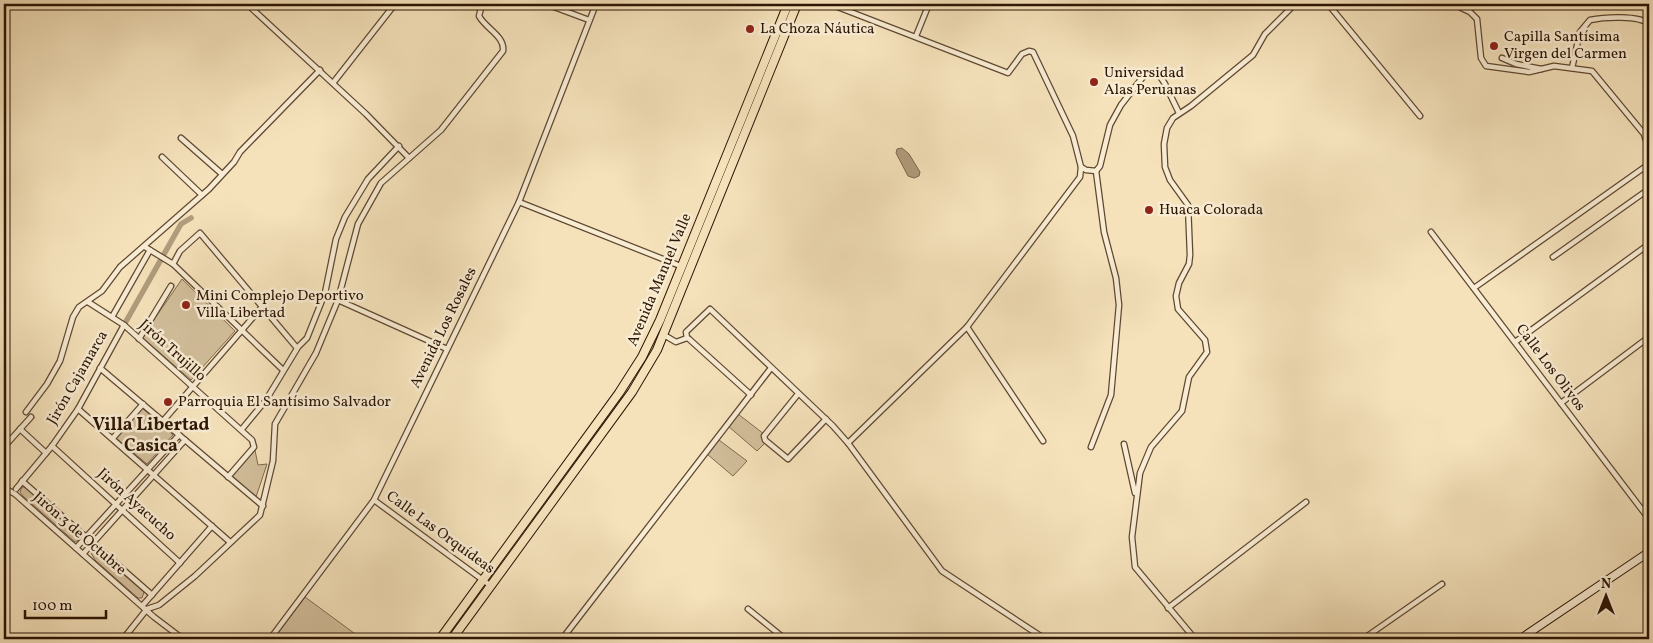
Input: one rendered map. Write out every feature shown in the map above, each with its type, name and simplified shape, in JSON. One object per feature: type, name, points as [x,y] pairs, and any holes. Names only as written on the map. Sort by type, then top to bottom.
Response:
[{"type":"main road","name":"Avenida Manuel Valle","points":[[452,639],[632,392],[664,334],[685,268],[788,4]]},
{"type":"main road","name":"Avenida Manuel Valle","points":[[440,639],[633,372],[685,268],[797,4]]},
{"type":"street","points":[[247,4],[320,70],[399,146],[409,158]]},
{"type":"street","points":[[332,83],[395,4]]},
{"type":"street","points":[[145,607],[159,605],[195,576],[260,515],[273,461],[275,424],[316,353],[338,300],[358,224],[381,183],[441,130],[503,51],[500,39],[482,22],[479,16],[482,4]]},
{"type":"street","points":[[546,4],[589,20]]},
{"type":"street","name":"Avenida Los Rosales","points":[[270,639],[374,500],[519,202],[596,4]]},
{"type":"street","points":[[830,4],[1008,73],[1022,54],[1029,51],[1035,55],[1073,136],[1081,166],[1080,177],[968,326],[848,443]]},
{"type":"street","points":[[916,36],[929,4]]},
{"type":"street","points":[[1195,639],[1136,567],[1132,537],[1135,499],[1140,473],[1151,447],[1182,412],[1189,377],[1208,352],[1205,340],[1178,309],[1176,296],[1178,282],[1189,264],[1190,255],[1188,204],[1170,180],[1165,167],[1164,144],[1167,128],[1173,118],[1191,106],[1253,55],[1265,34],[1295,4]]},
{"type":"street","points":[[1328,4],[1420,116]]},
{"type":"street","points":[[1453,4],[1470,12],[1477,19],[1481,58],[1486,66],[1529,72],[1554,66],[1596,73],[1644,134],[1649,150]]},
{"type":"street","points":[[1572,68],[1580,32],[1590,20],[1610,17],[1643,20],[1649,24]]},
{"type":"street","points":[[1502,58],[1525,66],[1542,69]]},
{"type":"street","points":[[26,412],[47,384],[60,361],[73,317],[79,308],[102,291],[120,267],[202,195],[234,162],[240,152],[320,70]]},
{"type":"street","points":[[1091,447],[1111,395],[1119,304],[1116,278],[1104,232],[1096,171],[1100,166],[1110,125],[1121,105],[1146,73],[1158,73],[1179,113]]},
{"type":"street","points":[[181,138],[222,174]]},
{"type":"street","points":[[242,429],[266,400],[297,348],[307,338],[325,294],[336,239],[345,217],[368,179],[399,146]]},
{"type":"street","points":[[162,157],[202,195]]},
{"type":"street","points":[[1474,288],[1649,164]]},
{"type":"street","points":[[1081,166],[1086,170],[1096,171]]},
{"type":"street","points":[[1553,257],[1649,190]]},
{"type":"street","points":[[519,202],[685,268]]},
{"type":"street","name":"Calle Los Olivos","points":[[1430,232],[1649,518]]},
{"type":"street","points":[[173,264],[180,251],[200,233],[297,348]]},
{"type":"street","points":[[1515,342],[1649,244]]},
{"type":"street","points":[[145,247],[173,264],[284,370]]},
{"type":"street","points":[[112,317],[150,250]]},
{"type":"street","points":[[139,339],[171,286]]},
{"type":"street","points":[[338,300],[446,349]]},
{"type":"street","name":"Jirón Trujillo","points":[[88,302],[124,325],[252,440],[254,447],[228,477]]},
{"type":"street","points":[[163,422],[192,386],[262,307]]},
{"type":"street","points":[[751,395],[687,338],[686,332],[710,309],[826,419],[848,443],[942,571],[1045,639]]},
{"type":"street","name":"Jirón Cajamarca","points":[[16,489],[52,446],[78,409],[124,325]]},
{"type":"street","points":[[968,326],[1043,441]]},
{"type":"street","points":[[664,334],[676,342],[687,338]]},
{"type":"street","points":[[1561,403],[1649,337]]},
{"type":"street","points":[[100,368],[263,506]]},
{"type":"street","points":[[562,639],[771,368]]},
{"type":"street","points":[[798,394],[764,436],[765,440],[788,459],[826,419]]},
{"type":"street","points":[[113,438],[143,404]]},
{"type":"street","points":[[78,409],[230,542]]},
{"type":"street","points":[[4,446],[31,417]]},
{"type":"street","points":[[20,429],[46,453]]},
{"type":"street","points":[[76,548],[178,435]]},
{"type":"street","points":[[83,554],[185,440]]},
{"type":"street","points":[[1124,444],[1134,483],[1135,499]]},
{"type":"street","name":"Jirón Ayacucho","points":[[52,446],[180,562]]},
{"type":"street","name":"Jirón 3 de Octubre","points":[[22,481],[91,544],[152,595]]},
{"type":"street","name":"Jirón 3 de Octubre","points":[[4,488],[14,494],[145,607],[154,617],[183,639]]},
{"type":"street","name":"Calle Las Orquídeas","points":[[374,500],[491,586]]},
{"type":"street","points":[[1168,608],[1306,502]]},
{"type":"street","points":[[123,639],[152,595],[212,526]]},
{"type":"street","points":[[1520,639],[1649,552]]},
{"type":"street","points":[[1364,639],[1442,584]]},
{"type":"street","points":[[748,609],[785,639]]},
{"type":"shaded area","points":[[902,148],[909,154],[920,172],[919,176],[914,178],[908,176],[896,153],[897,149]]},
{"type":"shaded area","name":"Mini Complejo Deportivo Villa Libertad","points":[[182,279],[235,331],[191,380],[142,337]]},
{"type":"shaded area","points":[[142,408],[173,435],[147,464],[116,438]]},
{"type":"shaded area","points":[[738,414],[764,434],[766,442],[757,451],[728,426]]},
{"type":"shaded area","points":[[719,440],[747,461],[733,476],[707,454]]},
{"type":"shaded area","points":[[255,450],[258,465],[267,464],[256,497],[232,476]]},
{"type":"shaded area","points":[[22,487],[26,487],[79,535],[80,539],[75,542],[23,496],[20,492]]},
{"type":"shaded area","points":[[95,550],[144,592],[142,598],[138,598],[95,560],[91,553]]},
{"type":"shaded area","points":[[305,597],[362,639],[274,638]]},
{"type":"waterway","points":[[124,325],[181,224],[191,218]]},
{"type":"place","name":"La Choza Náutica","points":[[750,29]]},
{"type":"place","name":"Capilla Santísima Virgen del Carmen","points":[[1494,46]]},
{"type":"place","name":"Universidad Alas Peruanas","points":[[1094,82]]},
{"type":"place","name":"Huaca Colorada","points":[[1149,210]]},
{"type":"place","name":"Mini Complejo Deportivo Villa Libertad","points":[[186,305]]},
{"type":"place","name":"Parroquia El Santísimo Salvador","points":[[168,402]]},
{"type":"district","name":"Villa Libertad Casica","points":[[151,435]]}]
